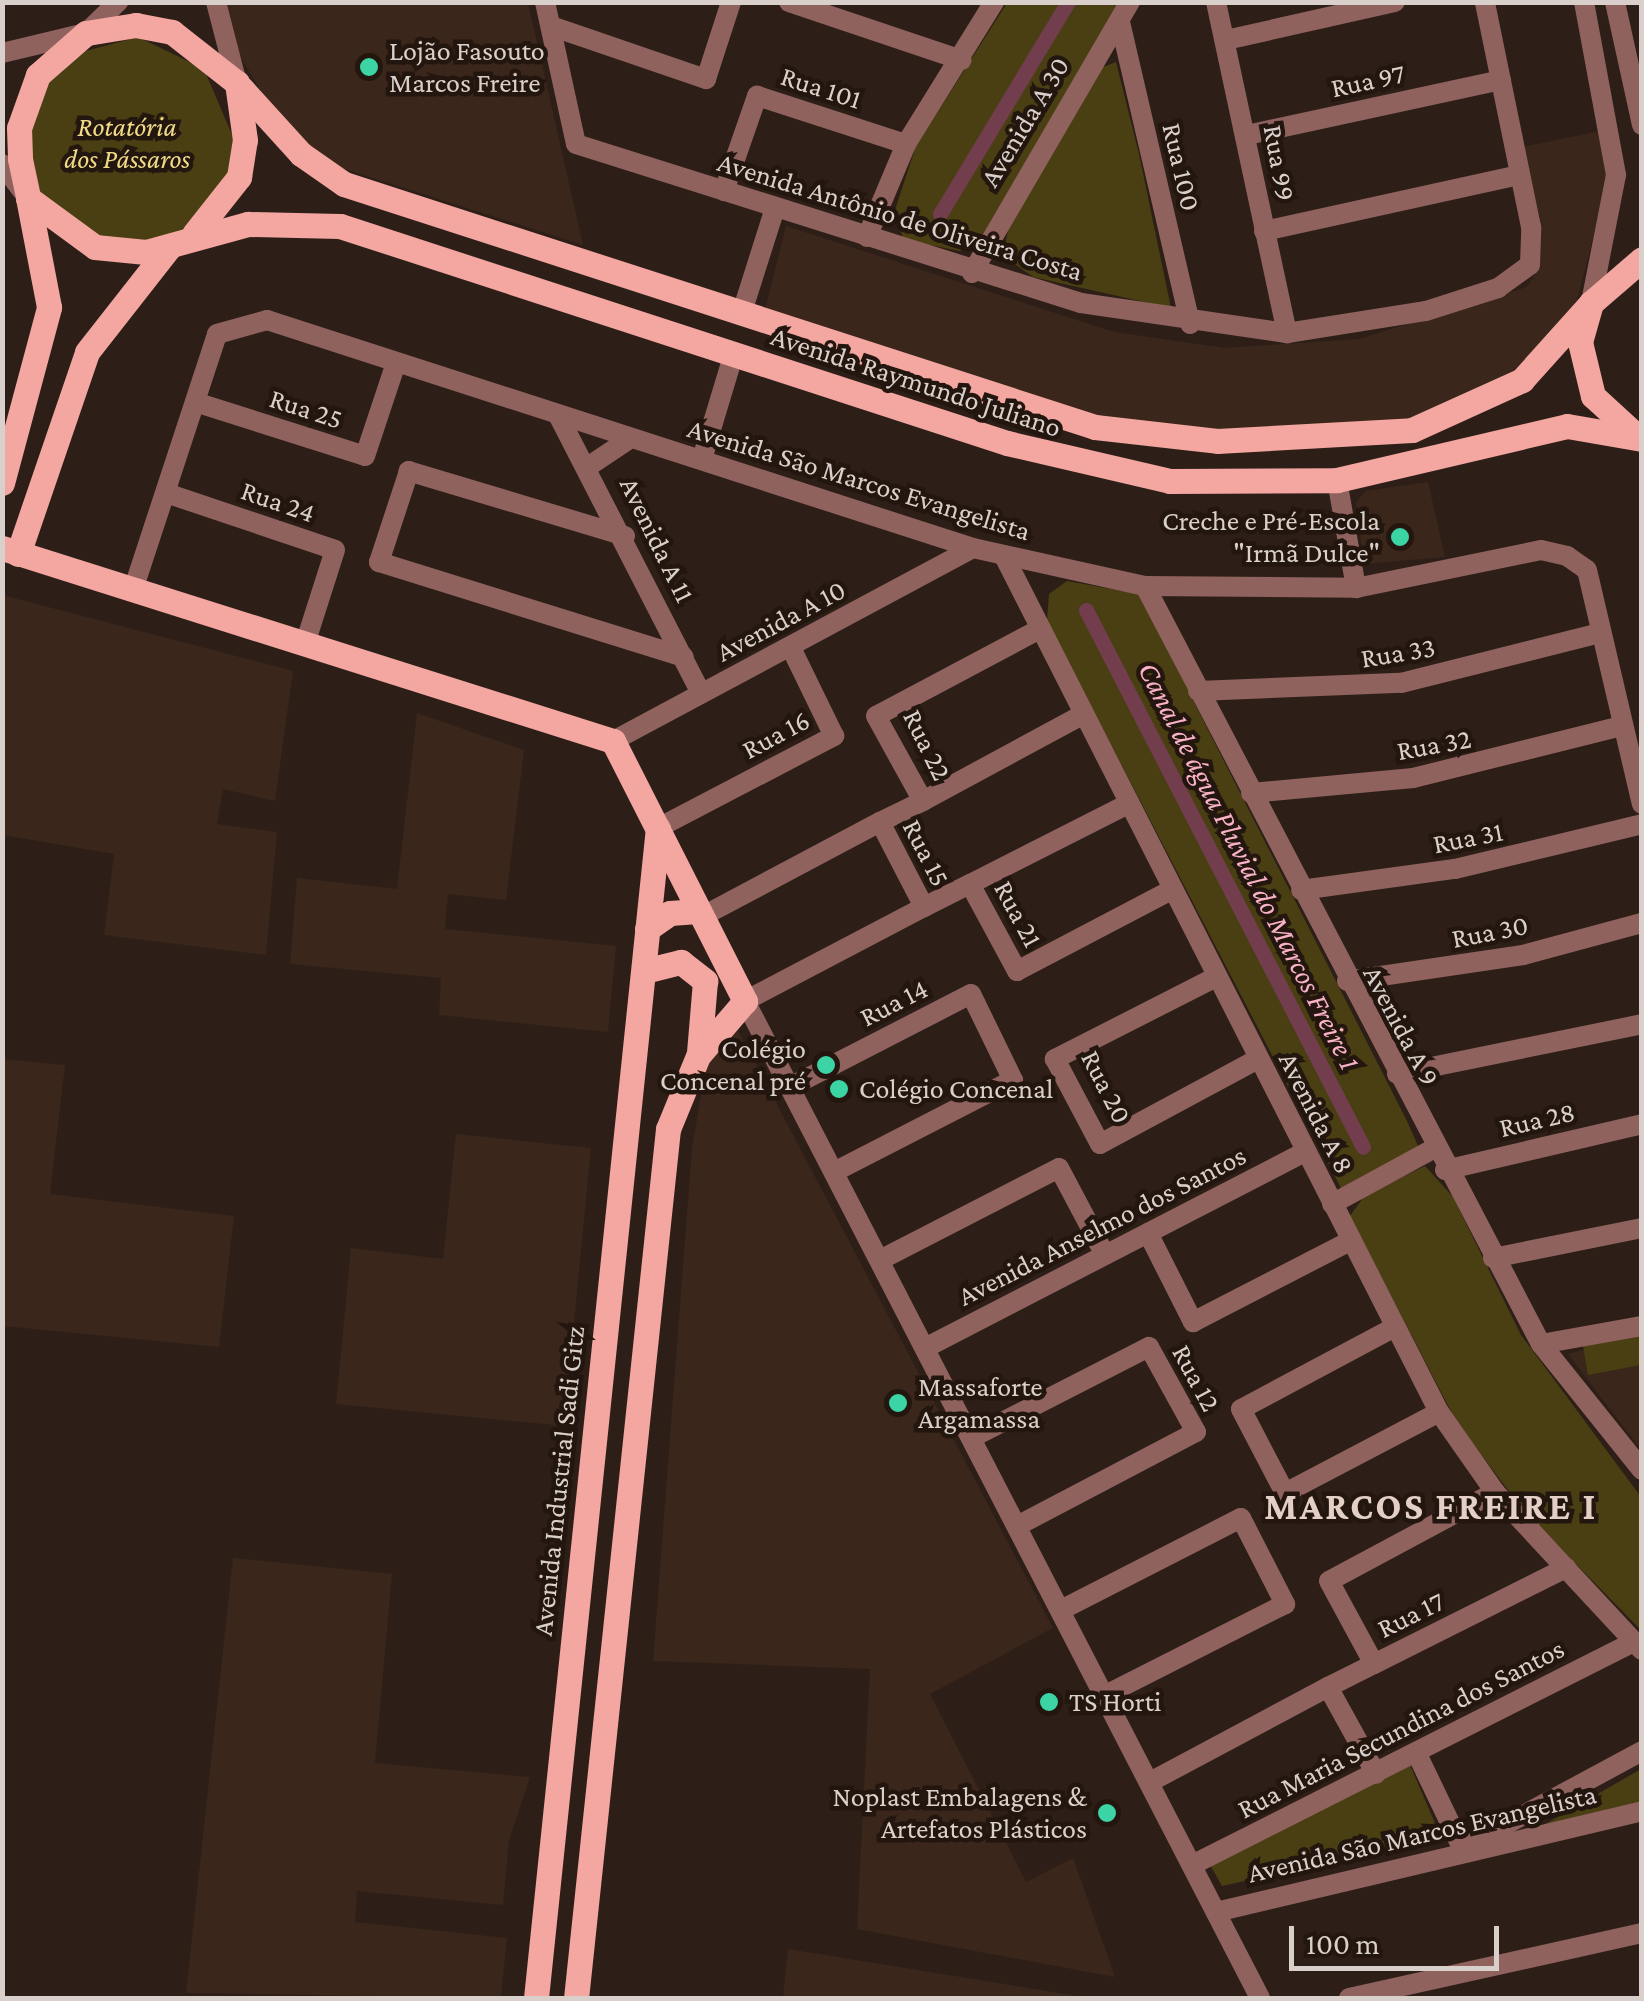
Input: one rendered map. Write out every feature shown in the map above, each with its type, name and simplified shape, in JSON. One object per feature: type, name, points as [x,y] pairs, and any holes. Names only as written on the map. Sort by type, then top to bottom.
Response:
[{"type":"main road","points":[[2,483],[50,307],[28,198],[19,128],[26,98],[54,56],[86,33],[136,25],[172,32],[236,83],[245,140],[239,177],[194,234],[170,246],[87,352],[10,551],[613,742],[745,1001],[698,1056]]},
{"type":"main road","name":"Avenida Raymundo Juliano","points":[[236,83],[302,154],[344,184],[1095,427],[1217,441],[1355,438],[1447,418],[1522,380],[1592,302],[1642,259]]},
{"type":"main road","points":[[28,198],[96,247],[170,246]]},
{"type":"main road","name":"Avenida Raymundo Juliano","points":[[194,234],[248,224],[340,226],[1071,463],[1170,481],[1337,480],[1567,426],[1639,435]]},
{"type":"main road","points":[[1592,302],[1583,370],[1593,396],[1639,435]]},
{"type":"main road","name":"Avenida Industrial Sadi Gitz","points":[[536,1998],[658,828]]},
{"type":"main road","points":[[648,929],[670,913],[701,914]]},
{"type":"main road","points":[[576,1998],[668,1129],[698,1056],[705,981],[680,962],[644,971]]},
{"type":"street","points":[[2,53],[86,33],[118,2]]},
{"type":"street","points":[[216,2],[236,83]]},
{"type":"street","points":[[545,2],[551,26],[706,79],[732,2]]},
{"type":"street","points":[[789,2],[962,60]]},
{"type":"street","points":[[867,237],[906,144],[962,60],[994,2]]},
{"type":"street","name":"Rua 99","points":[[1216,2],[1287,333]]},
{"type":"street","points":[[1226,40],[1395,2]]},
{"type":"street","name":"Avenida Antônio de Oliveira Costa","points":[[551,26],[576,144],[972,273],[1190,324],[1287,333],[1426,310],[1517,280],[1532,246],[1485,2]]},
{"type":"street","points":[[1584,2],[1616,175],[1592,302]]},
{"type":"street","points":[[1614,2],[1642,125]]},
{"type":"street","name":"Avenida A 30","points":[[972,273],[1125,12]]},
{"type":"street","name":"Rua 100","points":[[1125,12],[1190,324]]},
{"type":"street","name":"Rua 97","points":[[1247,135],[1501,80]]},
{"type":"street","name":"Rua 101","points":[[724,191],[757,96],[906,144]]},
{"type":"street","points":[[2,164],[28,198]]},
{"type":"street","points":[[1264,232],[1518,175]]},
{"type":"street","points":[[742,312],[776,208]]},
{"type":"street","name":"Avenida São Marcos Evangelista","points":[[133,590],[220,330],[251,318],[702,458],[1005,558],[1145,586],[1356,588],[1553,552],[1587,570],[1642,804]]},
{"type":"street","points":[[702,458],[734,356]]},
{"type":"street","name":"Rua 25","points":[[195,402],[364,456],[396,363]]},
{"type":"street","name":"Avenida A 11","points":[[558,415],[626,536],[701,693]]},
{"type":"street","name":"Avenida A 11","points":[[589,466],[632,438]]},
{"type":"street","points":[[626,536],[410,471],[380,562],[684,657]]},
{"type":"street","points":[[1337,480],[1356,588]]},
{"type":"street","name":"Rua 24","points":[[166,493],[335,550],[305,644]]},
{"type":"street","name":"Avenida A 10","points":[[613,742],[974,548]]},
{"type":"street","name":"Avenida A 8","points":[[1005,558],[1080,716],[1439,1412],[1495,1492],[1638,1646]]},
{"type":"street","name":"Avenida A 9","points":[[1145,586],[1397,1074],[1432,1150],[1541,1344],[1642,1470]]},
{"type":"street","name":"Rua 22","points":[[1038,630],[876,716],[922,801],[1080,716]]},
{"type":"street","name":"Rua 33","points":[[1198,691],[1400,683],[1600,633]]},
{"type":"street","name":"Rua 16","points":[[658,828],[834,736],[790,648]]},
{"type":"street","name":"Rua 32","points":[[1250,793],[1412,778],[1622,726]]},
{"type":"street","points":[[880,822],[922,801]]},
{"type":"street","name":"Rua 21","points":[[1126,805],[970,884],[1017,971],[1171,890]]},
{"type":"street","name":"Rua 15","points":[[701,914],[880,822],[924,907],[745,1001]]},
{"type":"street","name":"Rua 31","points":[[1301,890],[1455,870],[1642,824]]},
{"type":"street","points":[[924,907],[970,884]]},
{"type":"street","name":"Rua 30","points":[[1347,982],[1524,956],[1642,923]]},
{"type":"street","name":"Rua 20","points":[[1216,977],[1055,1059],[1100,1144],[1258,1059]]},
{"type":"street","name":"Rua 14","points":[[790,1087],[972,994],[1013,1080],[834,1172]]},
{"type":"street","points":[[745,1001],[1260,1998]]},
{"type":"street","points":[[1397,1074],[1642,1024]]},
{"type":"street","name":"Rua 28","points":[[1445,1170],[1642,1124]]},
{"type":"street","points":[[1332,1204],[1432,1150]]},
{"type":"street","name":"Avenida Anselmo dos Santos","points":[[925,1348],[1305,1152]]},
{"type":"street","points":[[880,1260],[1059,1168],[1105,1255]]},
{"type":"street","points":[[1493,1258],[1642,1228]]},
{"type":"street","points":[[1148,1233],[1193,1322],[1350,1241]]},
{"type":"street","points":[[1541,1344],[1642,1326]]},
{"type":"street","points":[[1394,1328],[1241,1410],[1285,1493],[1439,1412]]},
{"type":"street","name":"Rua 12","points":[[971,1438],[1149,1347],[1196,1432],[1017,1526]]},
{"type":"street","name":"Rua 17","points":[[1495,1492],[1329,1581],[1374,1664],[1566,1568]]},
{"type":"street","points":[[1061,1610],[1241,1518],[1285,1604],[1106,1694]]},
{"type":"street","name":"Rua Maria Secundina dos Santos","points":[[1194,1864],[1638,1646]]},
{"type":"street","points":[[1150,1782],[1374,1664]]},
{"type":"street","points":[[1328,1688],[1376,1774]]},
{"type":"street","points":[[1416,1754],[1462,1848],[1642,1752]]},
{"type":"street","name":"Avenida São Marcos Evangelista","points":[[1216,1912],[1462,1848],[1642,1811]]},
{"type":"street","points":[[1349,1998],[1642,1933]]},
{"type":"shaded area","points":[[220,3],[528,3],[583,245],[332,165],[275,115],[228,36]]},
{"type":"shaded area","points":[[1600,131],[1607,183],[1574,312],[1531,364],[1394,425],[1198,434],[1097,419],[765,309],[786,226],[1114,332],[1225,348],[1359,339],[1527,287],[1536,273],[1523,147]]},
{"type":"shaded area","name":"Creche e Pré-Escola \"Irmã Dulce\"","points":[[1428,482],[1445,557],[1364,564],[1356,502],[1366,491]]},
{"type":"shaded area","points":[[2,595],[293,671],[275,801],[223,789],[217,824],[277,832],[266,955],[104,935],[114,854],[3,835]]},
{"type":"shaded area","points":[[417,713],[524,750],[506,900],[448,894],[445,929],[616,946],[608,1032],[439,1015],[441,978],[290,964],[297,878],[397,889]]},
{"type":"shaded area","points":[[735,1025],[1053,1628],[930,1694],[1026,1882],[1073,1858],[1115,1977],[857,1929],[870,1669],[653,1661],[692,1148],[708,1053]]},
{"type":"shaded area","points":[[2,1059],[65,1065],[50,1194],[234,1216],[219,1347],[3,1326]]},
{"type":"shaded area","points":[[456,1134],[591,1148],[564,1426],[336,1404],[351,1248],[443,1259]]},
{"type":"shaded area","points":[[1641,1334],[1641,1450],[1568,1354]]},
{"type":"shaded area","points":[[233,1558],[392,1574],[375,1763],[530,1777],[509,1840],[503,1905],[357,1891],[355,1922],[507,1938],[501,1998],[186,1993]]},
{"type":"shaded area","points":[[788,1949],[1090,1998],[783,1998]]},
{"type":"green space","points":[[1007,3],[1118,3],[980,240],[960,251],[904,240],[894,213],[916,146]]},
{"type":"green space","name":"Rotatória dos Pássaros","points":[[138,37],[204,69],[233,137],[228,175],[183,233],[111,248],[32,190],[31,99],[67,56]]},
{"type":"green space","points":[[1116,62],[1171,308],[1033,277],[1003,256],[1008,230],[1103,67]]},
{"type":"green space","points":[[1067,581],[1139,594],[1407,1121],[1418,1146],[1342,1190],[1047,621],[1049,594]]},
{"type":"green space","points":[[1425,1166],[1453,1197],[1521,1335],[1641,1497],[1641,1630],[1524,1511],[1457,1423],[1350,1216],[1365,1195]]},
{"type":"green space","points":[[1641,1334],[1641,1365],[1588,1375],[1583,1346]]},
{"type":"green space","points":[[1410,1765],[1441,1837],[1222,1886],[1209,1863]]},
{"type":"green space","points":[[1641,1769],[1641,1802],[1542,1826]]},
{"type":"waterway","points":[[940,214],[1068,2]]},
{"type":"waterway","name":"Canal de água Pluvial do Marcos Freire 1","points":[[1086,610],[1363,1147]]},
{"type":"place","name":"Lojão Fasouto Marcos Freire","points":[[369,67]]},
{"type":"place","name":"Creche e Pré-Escola \"Irmã Dulce\"","points":[[1400,537]]},
{"type":"place","name":"Colégio Concenal pré","points":[[826,1065]]},
{"type":"place","name":"Colégio Concenal","points":[[839,1089]]},
{"type":"place","name":"Massaforte Argamassa","points":[[898,1403]]},
{"type":"place","name":"TS Horti","points":[[1049,1702]]},
{"type":"place","name":"Noplast Embalagens & Artefatos Plásticos","points":[[1107,1813]]},
{"type":"district","name":"MARCOS FREIRE I","points":[[1431,1507]]}]
